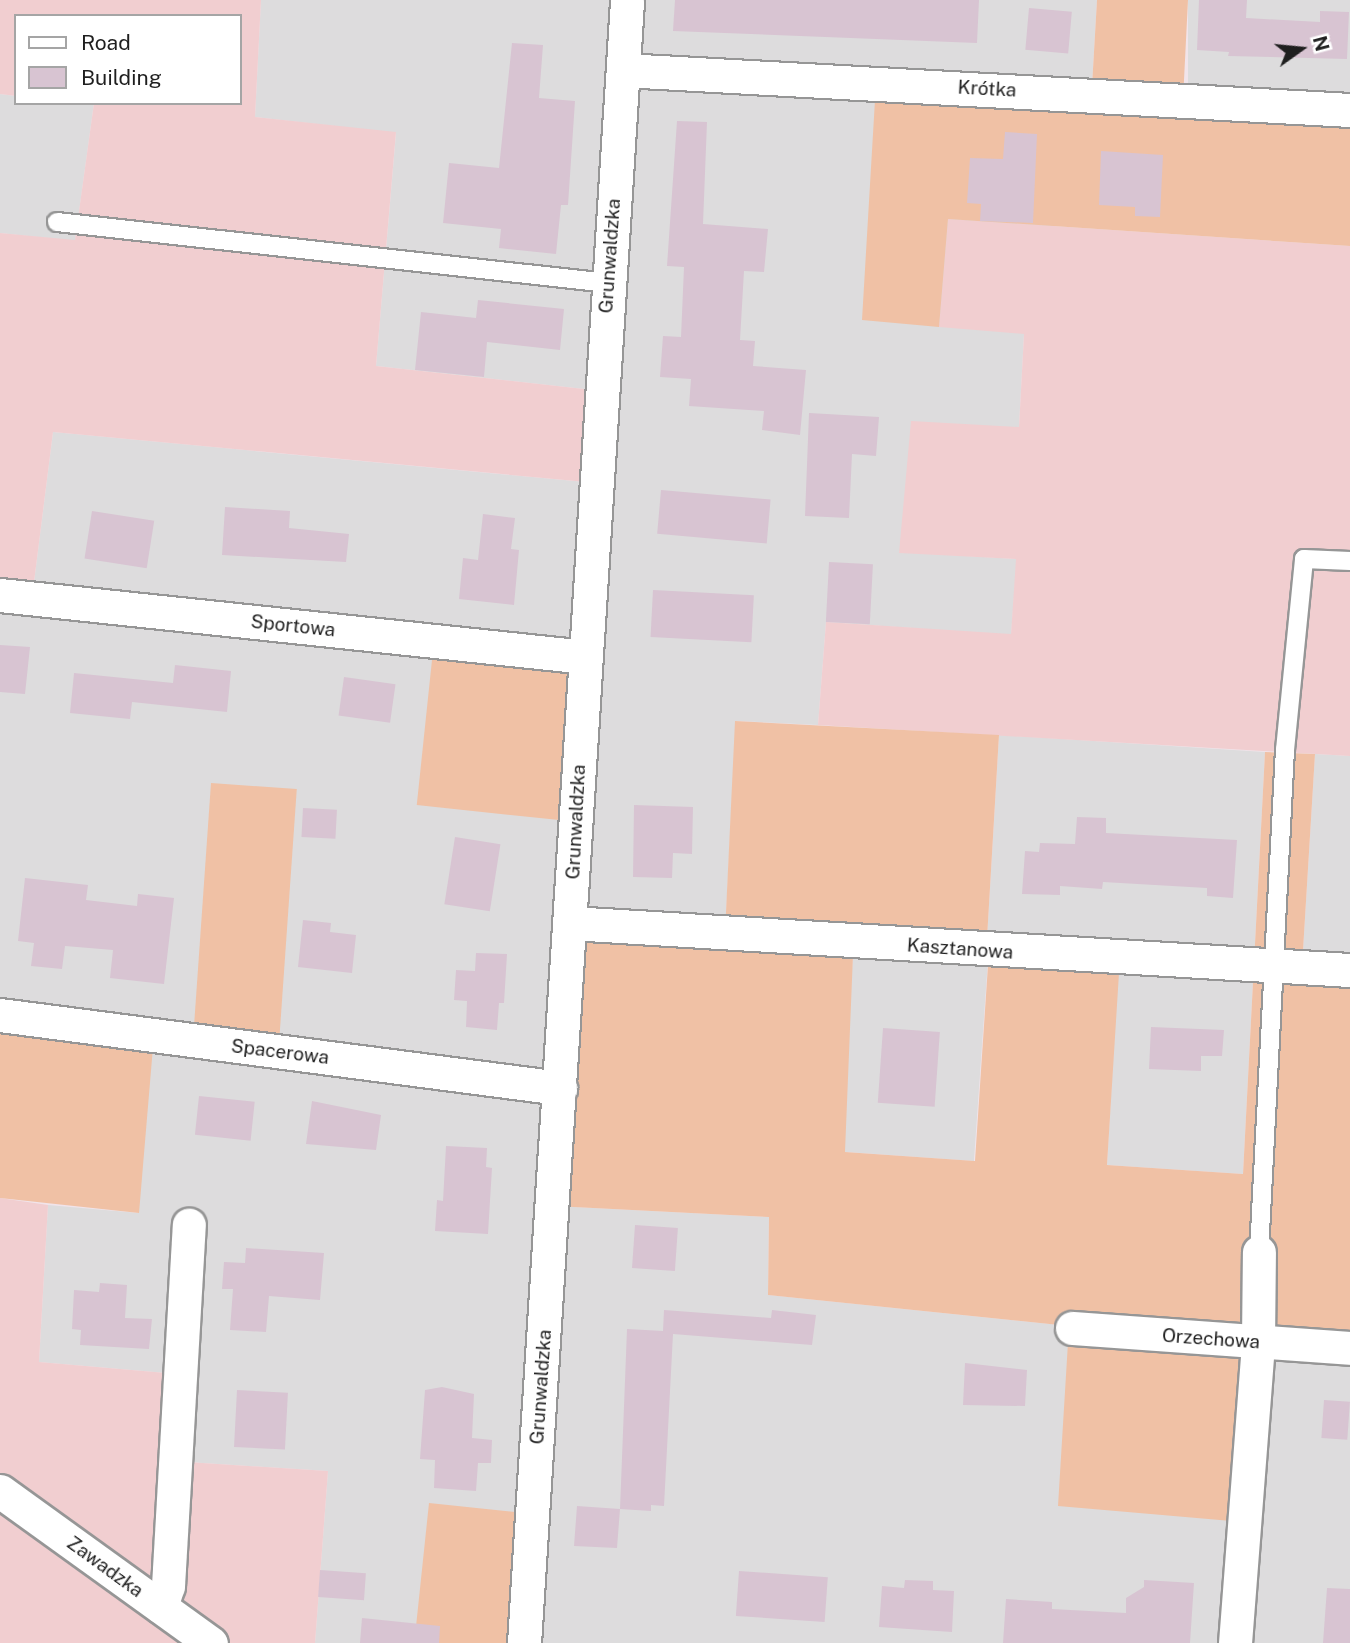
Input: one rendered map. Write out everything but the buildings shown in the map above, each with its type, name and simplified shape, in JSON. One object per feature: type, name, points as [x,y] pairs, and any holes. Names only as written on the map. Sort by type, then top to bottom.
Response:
[{"type":"street","name":"Grunwaldzka","points":[[524,1643],[627,0]]},
{"type":"street","name":"Krótka","points":[[623,70],[1350,110]]},
{"type":"street","name":"Sportowa","points":[[0,595],[586,657]]},
{"type":"street","name":"Kasztanowa","points":[[570,923],[1350,970]]},
{"type":"street","name":"Spacerowa","points":[[0,1015],[560,1088]]},
{"type":"street","points":[[161,1607],[168,1586],[189,1225]]},
{"type":"street","points":[[1235,1643],[1258,1342],[1259,1252]]},
{"type":"street","name":"Orzechowa","points":[[1072,1328],[1350,1348]]},
{"type":"street","name":"Zawadzka","points":[[0,1491],[211,1643]]},
{"type":"lane","points":[[57,222],[608,283]]},
{"type":"lane","points":[[1259,1252],[1277,966],[1285,750],[1304,559],[1350,561]]},
{"type":"shaded area","points":[[0,0],[261,0],[255,117],[396,132],[376,366],[602,391],[597,483],[53,432],[32,598],[0,595],[0,233],[75,240],[94,105],[242,105],[242,14],[14,14],[14,96],[0,94]]},
{"type":"shaded area","points":[[261,0],[1097,0],[1092,86],[1024,334],[1019,427],[899,552],[1017,559],[1011,635],[826,622],[818,725],[736,721],[725,934],[554,1206],[769,1217],[768,1295],[1070,1326],[1059,1506],[1258,1342],[1350,1348],[1350,1643],[315,1643],[328,1471],[172,1461],[178,1374],[39,1362],[48,1205],[139,1213],[0,1015],[0,595],[32,598],[53,432],[596,483],[602,391],[376,366],[396,133],[255,117]]},
{"type":"shaded area","points":[[1097,0],[1188,0],[1183,100],[1350,110],[1350,246],[948,219],[939,327],[862,320],[876,83],[1092,86]]},
{"type":"shaded area","points":[[1188,0],[1350,0],[1350,100],[1188,100]]},
{"type":"shaded area","points":[[0,94],[14,96],[14,105],[94,105],[75,241],[0,233]]},
{"type":"shaded area","points":[[948,219],[1350,246],[1350,756],[818,725],[826,622],[1011,634],[1016,559],[899,553],[911,421],[1019,427],[1024,334],[939,327]]},
{"type":"shaded area","points":[[434,641],[586,657],[569,821],[417,805]]},
{"type":"shaded area","points":[[735,721],[999,735],[987,939],[853,955],[845,1152],[975,1161],[988,965],[1120,957],[1107,1165],[1243,1174],[1265,752],[1315,754],[1302,967],[1350,970],[1350,1348],[1258,1343],[1243,1522],[1058,1506],[1069,1326],[768,1295],[769,1217],[554,1206],[570,923],[725,933]]},
{"type":"shaded area","points":[[999,735],[1265,752],[1243,1174],[1107,1165],[1119,957],[987,939]]},
{"type":"shaded area","points":[[1315,754],[1350,756],[1350,970],[1302,967]]},
{"type":"shaded area","points":[[211,783],[297,789],[279,1045],[193,1039]]},
{"type":"shaded area","points":[[853,955],[988,964],[974,1161],[839,1152]]},
{"type":"shaded area","points":[[0,1015],[154,1035],[139,1213],[0,1198]]},
{"type":"shaded area","points":[[0,1198],[48,1205],[39,1362],[178,1374],[172,1461],[328,1471],[315,1643],[0,1643]]},
{"type":"shaded area","points":[[429,1503],[531,1514],[518,1643],[414,1642]]}]
